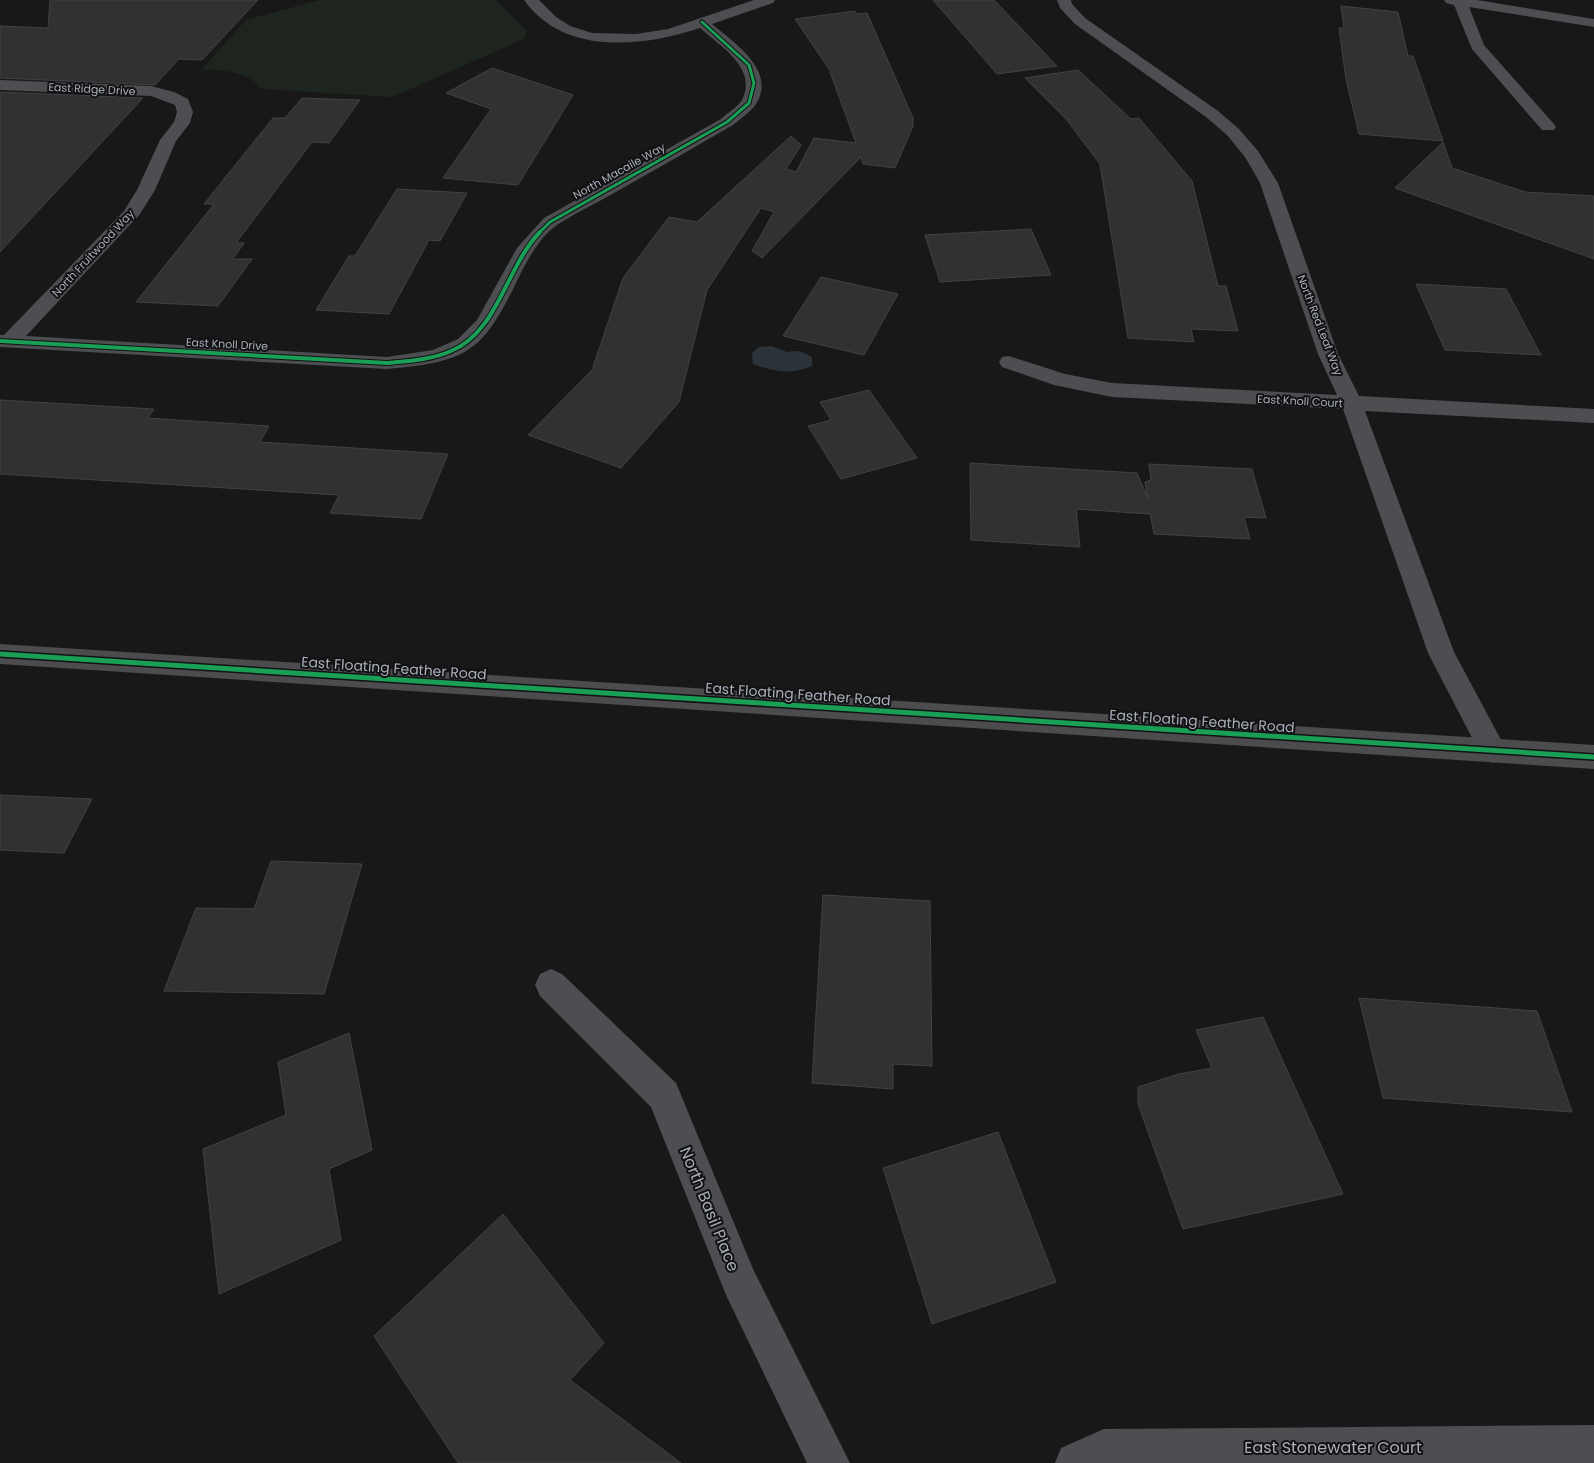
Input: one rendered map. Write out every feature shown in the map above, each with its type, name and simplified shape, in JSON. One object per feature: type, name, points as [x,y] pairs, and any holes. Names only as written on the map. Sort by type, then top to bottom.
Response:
[{"type":"main road","name":"East Floating Feather Road","points":[[0,654],[1594,757]]},
{"type":"street","points":[[531,0],[550,20],[565,29],[591,37],[636,38],[670,33],[768,0]]},
{"type":"street","name":"North Red Leaf Way","points":[[1064,0],[1065,5],[1080,20],[1212,114],[1233,132],[1252,155],[1269,183],[1328,354],[1352,404],[1441,653],[1493,751]]},
{"type":"street","points":[[1457,0],[1594,23]]},
{"type":"street","points":[[1457,0],[1477,46],[1548,127]]},
{"type":"street","name":"North Macaile Way","points":[[452,351],[475,336],[488,320],[519,258],[533,238],[550,222],[727,122],[749,103],[754,83],[749,65],[702,22]]},
{"type":"street","name":"East Ridge Drive","points":[[0,84],[151,91],[168,95],[182,102]]},
{"type":"street","name":"North Fruitwood Way","points":[[5,341],[131,214],[146,190],[168,140],[182,123],[185,112],[182,102]]},
{"type":"street","name":"East Knoll Drive","points":[[5,341],[387,363],[419,360],[452,351]]},
{"type":"street","name":"East Knoll Court","points":[[1009,362],[1060,380],[1112,390],[1594,416]]},
{"type":"street","name":"North Basil Place","points":[[551,985],[664,1094],[739,1282],[829,1463]]},
{"type":"street","name":"East Stonewater Court","points":[[1076,1463],[1104,1449],[1559,1454],[1594,1445]]},
{"type":"shaded area","points":[[320,0],[496,0],[527,31],[524,39],[392,97],[261,89],[249,78],[234,72],[201,70],[246,20]]},
{"type":"shaded area","points":[[772,346],[787,352],[800,351],[812,357],[812,366],[797,371],[782,371],[753,364],[752,353],[759,347]]},
{"type":"building","points":[[50,0],[258,0],[202,60],[179,59],[155,85],[0,78],[0,26],[48,28]]},
{"type":"building","points":[[933,0],[994,0],[1057,66],[997,74]]},
{"type":"building","points":[[1341,6],[1398,12],[1408,56],[1413,56],[1443,141],[1359,134],[1346,79],[1339,28],[1344,28]]},
{"type":"building","points":[[855,11],[857,14],[867,13],[913,118],[913,126],[895,168],[863,164],[861,157],[762,258],[752,251],[774,212],[761,208],[707,290],[679,402],[621,468],[528,435],[592,370],[623,278],[669,217],[697,222],[791,136],[801,145],[786,169],[796,172],[814,138],[856,143],[829,69],[795,19]]},
{"type":"building","points":[[492,68],[573,95],[518,185],[443,178],[491,109],[446,93]]},
{"type":"building","points":[[1078,70],[1131,119],[1139,118],[1192,181],[1218,286],[1226,286],[1238,331],[1191,329],[1194,342],[1128,338],[1100,164],[1066,119],[1025,78]]},
{"type":"building","points":[[0,92],[143,98],[0,252]]},
{"type":"building","points":[[302,98],[360,100],[329,143],[312,142],[236,243],[244,243],[233,259],[252,259],[218,306],[136,302],[214,204],[204,204],[273,118],[285,118]]},
{"type":"building","points":[[1443,142],[1452,168],[1525,192],[1594,196],[1594,259],[1395,188]]},
{"type":"building","points":[[397,189],[467,193],[440,241],[429,240],[389,314],[316,310],[349,256],[355,256]]},
{"type":"building","points":[[1031,229],[1051,275],[940,282],[925,235]]},
{"type":"building","points":[[821,277],[898,294],[864,355],[783,336]]},
{"type":"building","points":[[1416,284],[1506,289],[1541,355],[1445,350]]},
{"type":"building","points":[[869,390],[917,458],[841,479],[808,426],[831,420],[820,402]]},
{"type":"building","points":[[0,400],[154,409],[148,418],[269,426],[260,442],[448,454],[421,519],[330,513],[339,495],[0,474]]},
{"type":"building","points":[[970,463],[1137,473],[1148,498],[1145,482],[1151,480],[1149,464],[1252,469],[1266,518],[1244,517],[1250,539],[1154,534],[1150,514],[1076,509],[1080,547],[971,540]]},
{"type":"building","points":[[0,795],[92,799],[64,853],[0,850]]},
{"type":"building","points":[[271,861],[362,864],[324,994],[164,991],[196,908],[254,909]]},
{"type":"building","points":[[823,895],[930,901],[932,1066],[893,1064],[893,1089],[812,1083]]},
{"type":"building","points":[[1359,998],[1537,1011],[1572,1112],[1383,1098]]},
{"type":"building","points":[[1263,1017],[1343,1194],[1183,1229],[1138,1104],[1138,1087],[1179,1074],[1212,1068],[1196,1030]]},
{"type":"building","points":[[349,1033],[372,1150],[329,1169],[341,1240],[219,1294],[203,1149],[286,1115],[278,1062]]},
{"type":"building","points":[[998,1132],[1056,1282],[932,1324],[883,1168]]},
{"type":"building","points":[[503,1214],[604,1343],[570,1380],[681,1463],[458,1463],[374,1336]]},
{"type":"cycle path","points":[[0,341],[387,363],[428,358],[452,351],[477,334],[493,310],[523,252],[550,222],[727,122],[749,103],[754,83],[749,65],[702,22]]},
{"type":"cycle path","points":[[0,654],[1594,757]]}]
